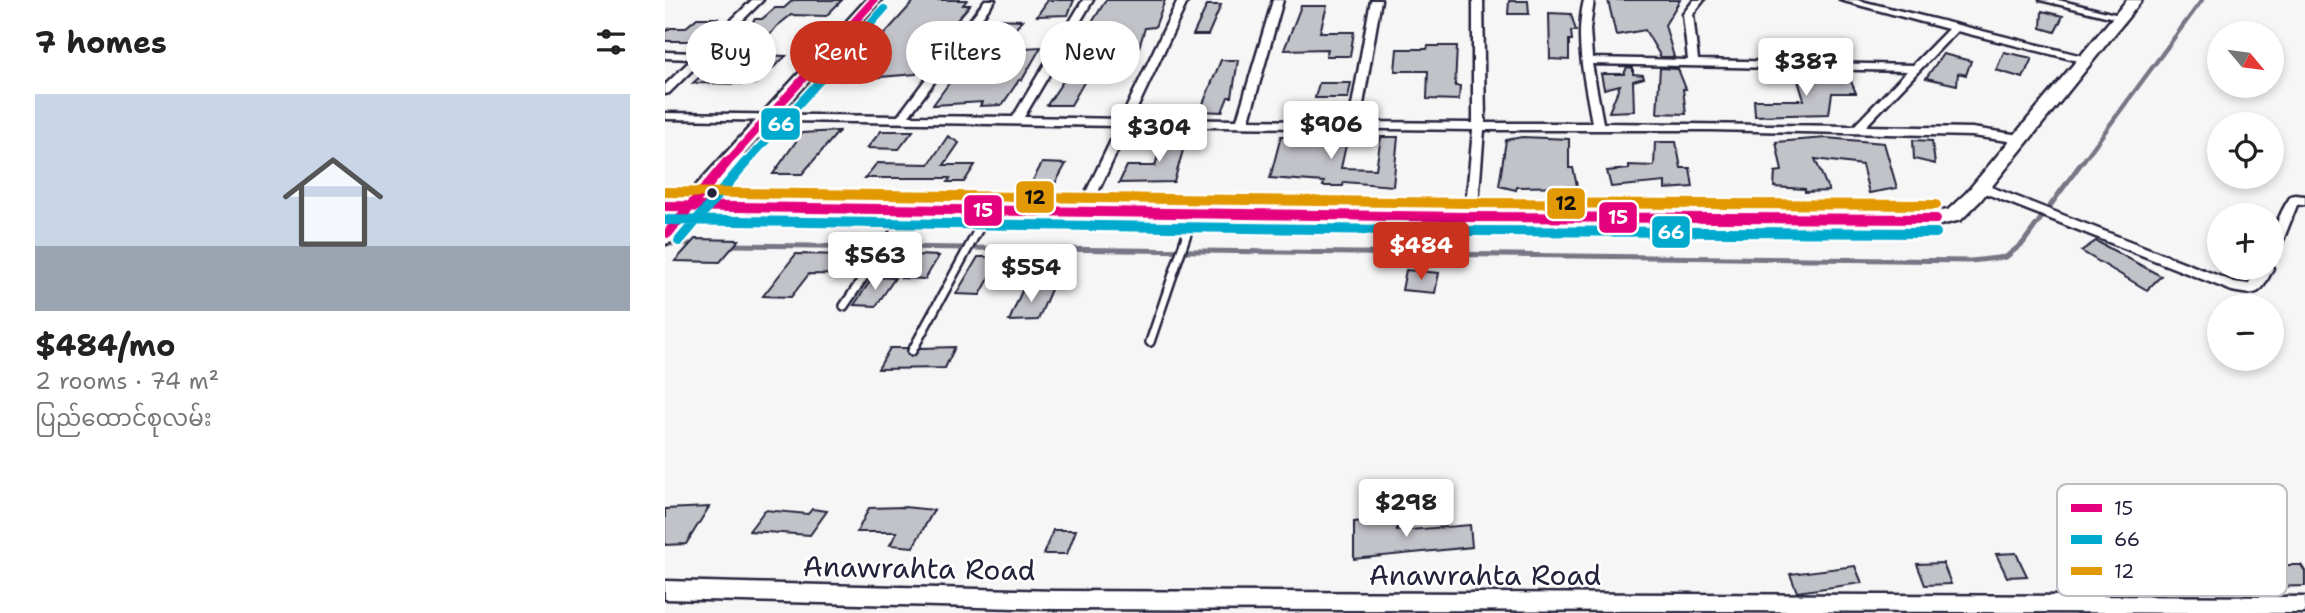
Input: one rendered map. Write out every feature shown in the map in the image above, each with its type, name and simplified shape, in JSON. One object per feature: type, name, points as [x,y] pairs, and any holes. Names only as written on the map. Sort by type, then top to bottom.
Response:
[{"type":"main road","points":[[665,237],[688,206],[874,0]]},
{"type":"main road","points":[[665,206],[1471,217],[1936,219],[1954,215],[1981,187],[2135,0]]},
{"type":"street","points":[[737,21],[758,0]]},
{"type":"street","points":[[901,119],[990,0]]},
{"type":"street","points":[[1016,121],[1088,0]]},
{"type":"street","points":[[1083,211],[1183,0]]},
{"type":"street","points":[[1242,124],[1278,0]]},
{"type":"street","points":[[1354,125],[1376,0]]},
{"type":"street","points":[[1471,217],[1479,127],[1478,0]]},
{"type":"street","points":[[1589,0],[1584,13],[1598,126]]},
{"type":"street","points":[[1693,62],[1688,14],[1699,0]]},
{"type":"street","points":[[1845,0],[2087,60]]},
{"type":"street","points":[[2045,0],[2122,17]]},
{"type":"street","points":[[1857,129],[1955,27]]},
{"type":"street","points":[[665,55],[686,56]]},
{"type":"street","points":[[1588,61],[1916,68]]},
{"type":"street","points":[[665,90],[686,70]]},
{"type":"street","points":[[665,116],[1479,127],[1857,129],[1972,132],[2023,139]]},
{"type":"street","points":[[1981,187],[2207,276]]},
{"type":"street","points":[[2284,222],[2295,199],[2305,200]]},
{"type":"street","points":[[2217,280],[2251,290],[2260,280]]},
{"type":"street","name":"Anawrahta Road","points":[[665,590],[1054,606],[1803,609],[2305,606]]},
{"type":"lane","points":[[844,306],[910,209]]},
{"type":"lane","points":[[912,351],[989,210]]},
{"type":"lane","points":[[1150,342],[1194,213]]},
{"type":"building","points":[[793,0],[842,0],[826,16],[791,15],[776,27],[776,21],[753,21],[762,19],[775,8],[784,8]]},
{"type":"building","points":[[915,0],[967,0],[963,5],[970,5],[956,21],[906,21],[906,75],[892,76],[892,26]]},
{"type":"building","points":[[1048,0],[1074,0],[1068,15],[1037,16]]},
{"type":"building","points":[[1106,0],[1165,0],[1155,27],[1145,28],[1140,44],[1140,21],[1093,21]]},
{"type":"building","points":[[1608,0],[1680,0],[1665,25],[1674,57],[1661,57],[1645,30],[1616,35]]},
{"type":"building","points":[[1509,1],[1528,1],[1529,14],[1508,14]]},
{"type":"building","points":[[1207,5],[1221,5],[1208,35],[1193,35]]},
{"type":"building","points":[[1301,6],[1327,6],[1320,32],[1354,32],[1350,56],[1326,56],[1328,49],[1284,50]]},
{"type":"building","points":[[2042,11],[2063,16],[2055,32],[2041,28]]},
{"type":"building","points":[[1549,13],[1571,14],[1576,31],[1571,31],[1569,60],[1550,59]]},
{"type":"building","points":[[697,18],[717,18],[714,21],[693,21]]},
{"type":"building","points":[[996,19],[1022,20],[1021,21],[995,21]]},
{"type":"building","points":[[670,28],[685,28],[686,41],[665,41],[665,32]]},
{"type":"building","points":[[1428,46],[1457,46],[1455,86],[1460,86],[1459,100],[1427,99],[1428,71],[1395,71],[1397,49],[1427,49]]},
{"type":"building","points":[[1026,48],[1040,49],[1026,73]]},
{"type":"building","points":[[2004,52],[2032,58],[2023,78],[1996,70]]},
{"type":"building","points":[[1943,54],[1971,61],[1966,75],[1958,73],[1957,85],[1926,78]]},
{"type":"building","points":[[776,56],[786,56],[776,65]]},
{"type":"building","points":[[1221,60],[1238,60],[1232,97],[1228,97],[1222,112],[1200,111]]},
{"type":"building","points":[[1627,67],[1633,68],[1633,74],[1643,75],[1644,78],[1633,81],[1634,111],[1609,112],[1620,85],[1604,89],[1601,74],[1624,74]]},
{"type":"building","points":[[1660,68],[1678,69],[1686,89],[1683,89],[1686,114],[1657,113]]},
{"type":"building","points":[[1796,74],[1814,75],[1816,81],[1850,79],[1856,93],[1832,93],[1829,114],[1755,116],[1754,100],[1804,100]]},
{"type":"building","points":[[1319,83],[1351,83],[1348,98],[1315,98]]},
{"type":"building","points":[[948,84],[1016,84],[1002,105],[980,106],[982,102],[933,105]]},
{"type":"building","points":[[1061,84],[1083,84],[1071,105],[1047,105]]},
{"type":"building","points":[[839,131],[802,174],[773,174],[802,133]]},
{"type":"building","points":[[881,131],[913,131],[899,149],[867,148]]},
{"type":"building","points":[[948,136],[959,143],[944,165],[975,165],[964,182],[948,182],[950,178],[865,178],[877,163],[929,164]]},
{"type":"building","points":[[1187,136],[1174,182],[1119,183],[1127,166],[1155,166],[1163,137]]},
{"type":"building","points":[[1281,136],[1348,136],[1341,168],[1376,169],[1381,137],[1398,137],[1393,186],[1344,182],[1343,186],[1323,186],[1324,182],[1270,178]]},
{"type":"building","points":[[1522,137],[1569,139],[1569,168],[1573,168],[1577,186],[1517,187],[1516,190],[1499,186],[1506,140]]},
{"type":"building","points":[[1826,138],[1884,143],[1897,188],[1869,193],[1862,165],[1815,159],[1829,191],[1805,192],[1805,189],[1774,187],[1775,172],[1782,171],[1776,142]]},
{"type":"building","points":[[1913,140],[1932,141],[1935,164],[1914,159]]},
{"type":"building","points":[[1655,142],[1676,142],[1681,168],[1690,168],[1693,187],[1665,189],[1665,182],[1611,187],[1607,171],[1629,169],[1629,165],[1654,166]]},
{"type":"building","points":[[1042,163],[1066,164],[1056,182],[1032,182]]},
{"type":"building","points":[[695,239],[739,240],[720,262],[675,261]]},
{"type":"building","points":[[2096,241],[2161,276],[2147,290],[2081,251]]},
{"type":"building","points":[[860,247],[876,247],[858,275],[809,274],[791,297],[763,296],[796,254],[855,255]]},
{"type":"building","points":[[916,255],[939,256],[925,279],[901,278]]},
{"type":"building","points":[[978,257],[1001,257],[980,295],[956,294]]},
{"type":"building","points":[[1406,270],[1439,273],[1435,293],[1402,290]]},
{"type":"building","points":[[873,277],[895,278],[876,306],[854,305]]},
{"type":"building","points":[[1024,286],[1052,287],[1038,320],[1009,321]]},
{"type":"building","points":[[955,347],[945,368],[878,369],[890,348],[907,348],[907,354],[911,357],[921,348]]},
{"type":"building","points":[[709,507],[686,544],[665,545],[665,509]]},
{"type":"building","points":[[869,508],[934,510],[913,547],[890,545],[897,532],[857,532]]},
{"type":"building","points":[[812,509],[827,511],[810,535],[749,531],[765,510],[808,514]]},
{"type":"building","points":[[1397,518],[1397,531],[1470,525],[1472,547],[1354,559],[1354,522]]},
{"type":"building","points":[[1053,530],[1076,530],[1067,554],[1044,554]]},
{"type":"building","points":[[2016,553],[2027,576],[2007,577],[1996,554]]},
{"type":"building","points":[[1943,563],[1951,584],[1925,585],[1917,564]]},
{"type":"building","points":[[2287,565],[2301,565],[2305,571],[2305,586],[2287,587]]},
{"type":"building","points":[[1855,566],[1862,583],[1797,592],[1790,574]]},
{"type":"waterway","points":[[2081,164],[2202,0]]},
{"type":"waterway","points":[[728,245],[1971,261],[2006,257],[2023,243],[2082,162]]},
{"type":"waterway","points":[[665,244],[697,244]]},
{"type":"transit line","name":"15","points":[[668,233],[688,206],[874,0]]},
{"type":"transit line","name":"66","points":[[679,241],[699,215],[884,9]]},
{"type":"transit line","name":"12","points":[[665,192],[1471,203],[1936,205]]},
{"type":"transit line","name":"15","points":[[665,206],[1471,217],[1936,219]]},
{"type":"transit line","name":"66","points":[[665,220],[1471,231],[1936,233]]}]
